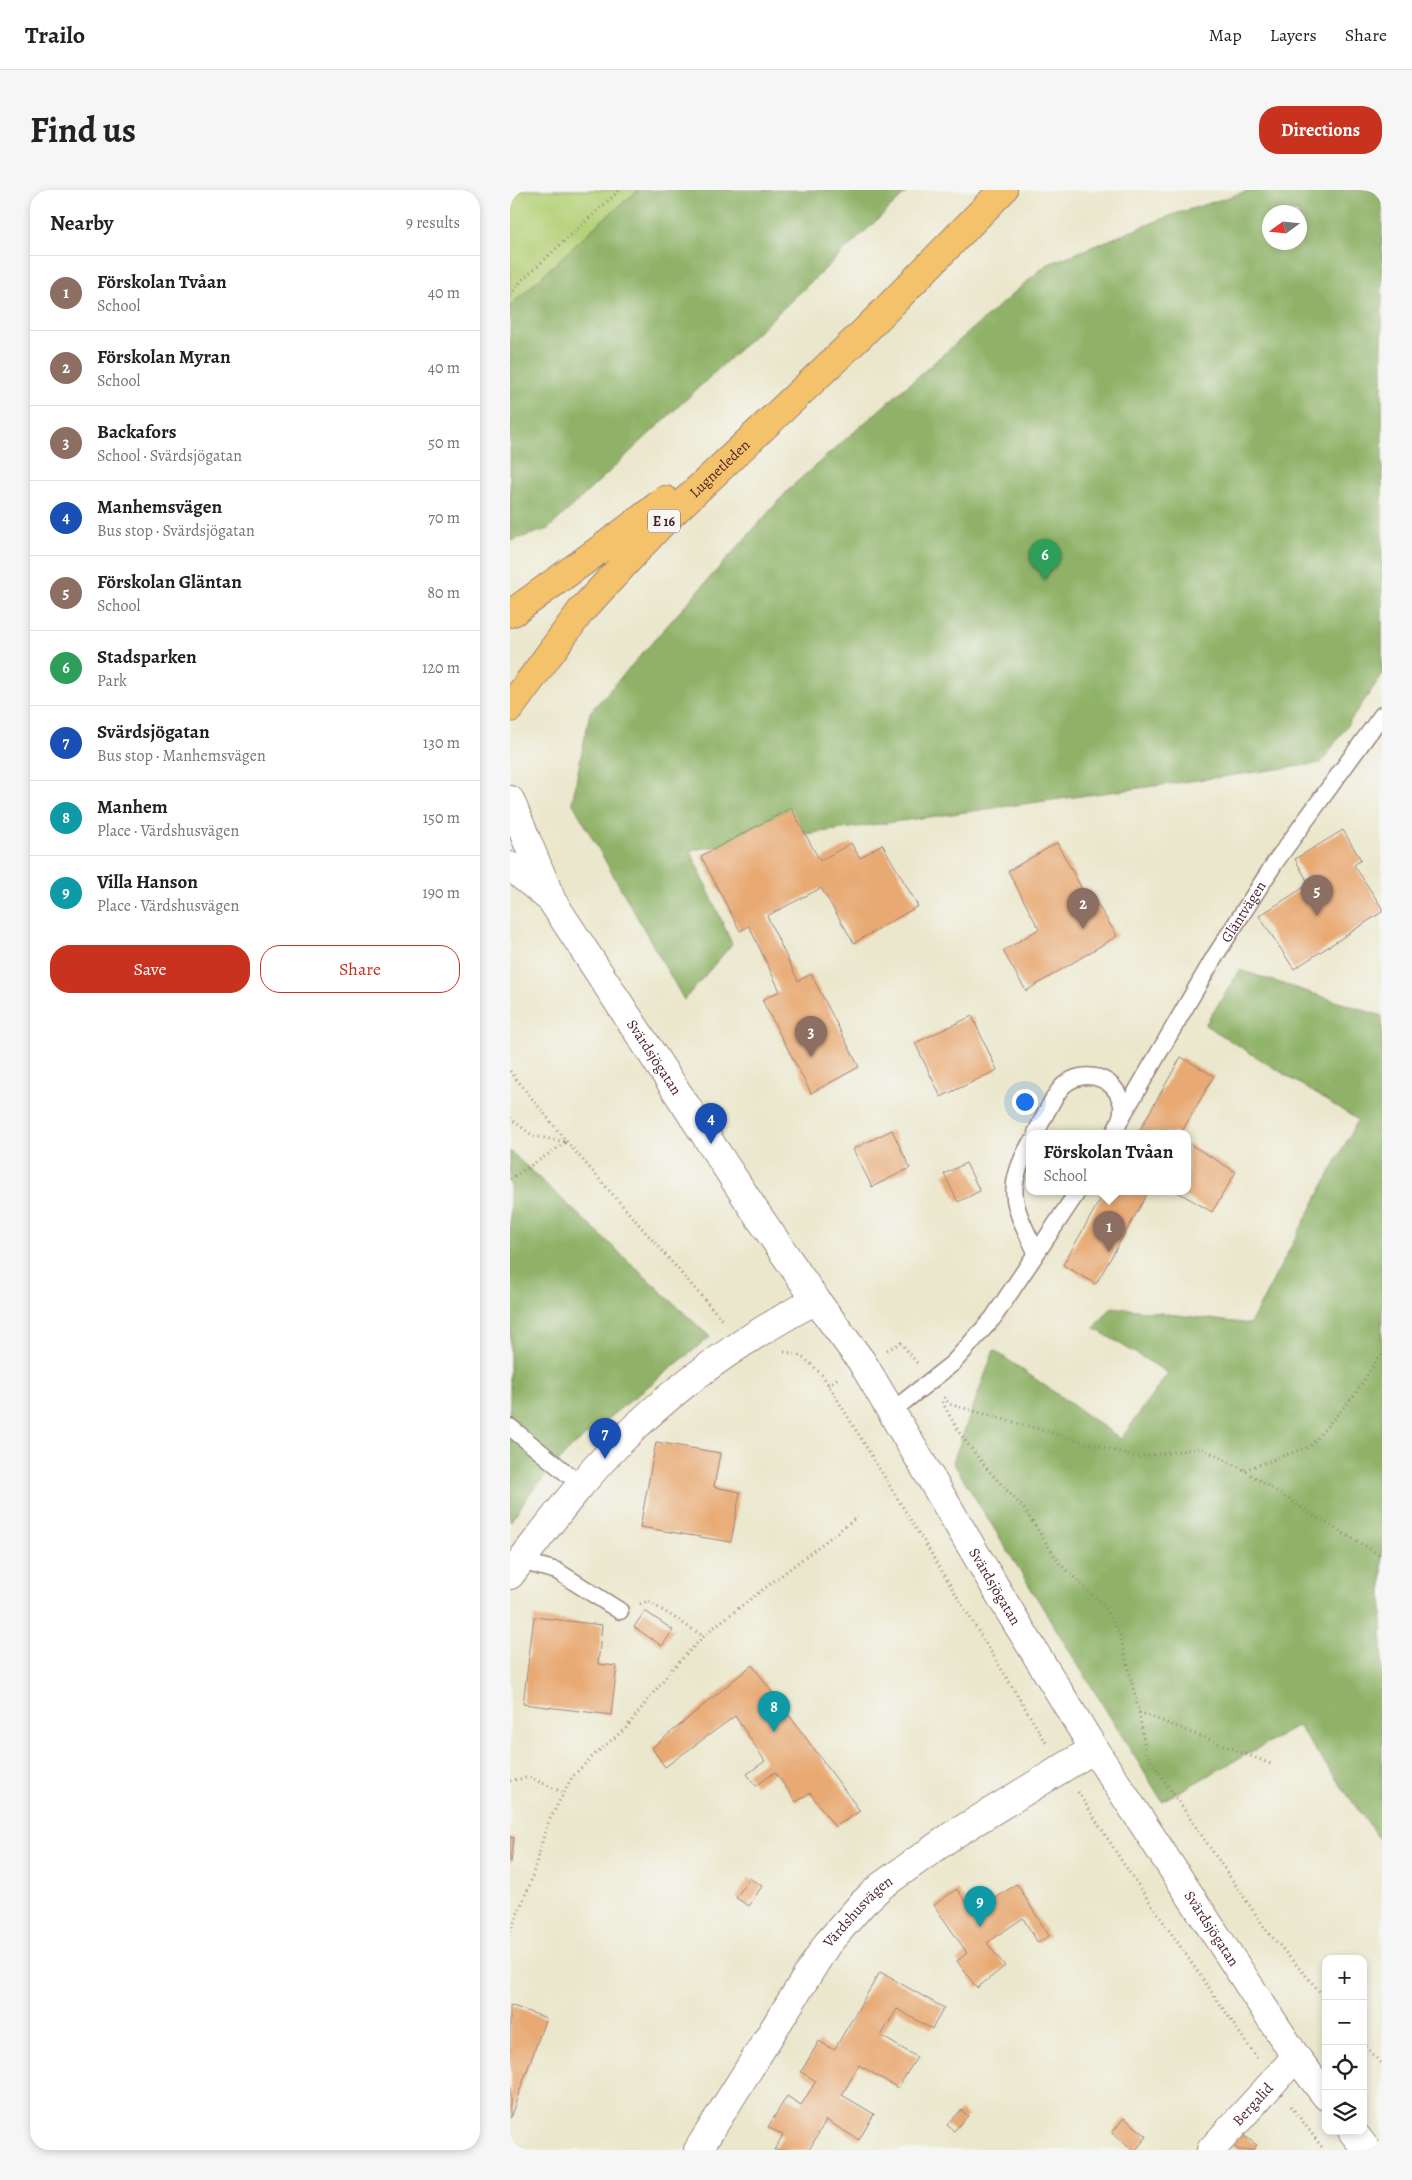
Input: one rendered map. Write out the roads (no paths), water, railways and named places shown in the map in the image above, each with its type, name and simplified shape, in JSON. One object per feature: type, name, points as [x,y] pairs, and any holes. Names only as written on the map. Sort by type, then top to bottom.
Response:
[{"type":"highway","name":"Lugnetleden","points":[[510,708],[581,611],[662,523],[863,333],[1003,190]]},
{"type":"highway","name":"Lugnetleden","points":[[510,613],[624,533],[841,354]]},
{"type":"street","name":"Svärdsjögatan","points":[[510,800],[552,901],[816,1300],[862,1362],[1094,1749],[1296,2058],[1322,2091]]},
{"type":"street","name":"Svärdsjögatan","points":[[510,866],[552,901]]},
{"type":"street","points":[[515,1568],[581,1485],[620,1442],[660,1406],[742,1342],[768,1325],[816,1300]]},
{"type":"street","name":"Värdshusvägen","points":[[698,2150],[827,1944],[862,1904],[881,1886],[953,1834],[1094,1749]]},
{"type":"street","name":"Bergalid","points":[[1211,2150],[1296,2058]]},
{"type":"street","points":[[1355,2135],[1367,2150]]},
{"type":"lane","name":"Gläntvägen","points":[[1115,1130],[1215,956],[1276,861],[1382,715]]},
{"type":"lane","points":[[1038,1130],[1064,1084],[1083,1076],[1100,1077],[1113,1086],[1122,1101],[1121,1118]]},
{"type":"lane","points":[[1026,1151],[1019,1164],[1013,1189],[1017,1212],[1036,1252]]},
{"type":"lane","points":[[892,1412],[953,1363],[993,1318],[1075,1195]]},
{"type":"lane","points":[[510,1427],[581,1485]]},
{"type":"lane","points":[[515,1568],[557,1572],[620,1610]]},
{"type":"place","name":"Stadsparken","points":[[1045,580]]},
{"type":"place","name":"Förskolan Gläntan","points":[[1317,916]]},
{"type":"place","name":"Förskolan Myran","points":[[1083,929]]},
{"type":"place","name":"Backafors","points":[[811,1057]]},
{"type":"place","name":"Manhemsvägen","points":[[711,1144]]},
{"type":"place","name":"Förskolan Tvåan","points":[[1109,1252]]},
{"type":"place","name":"Svärdsjögatan","points":[[605,1459]]},
{"type":"place","name":"Manhem","points":[[774,1732]]},
{"type":"place","name":"Villa Hanson","points":[[980,1927]]}]
